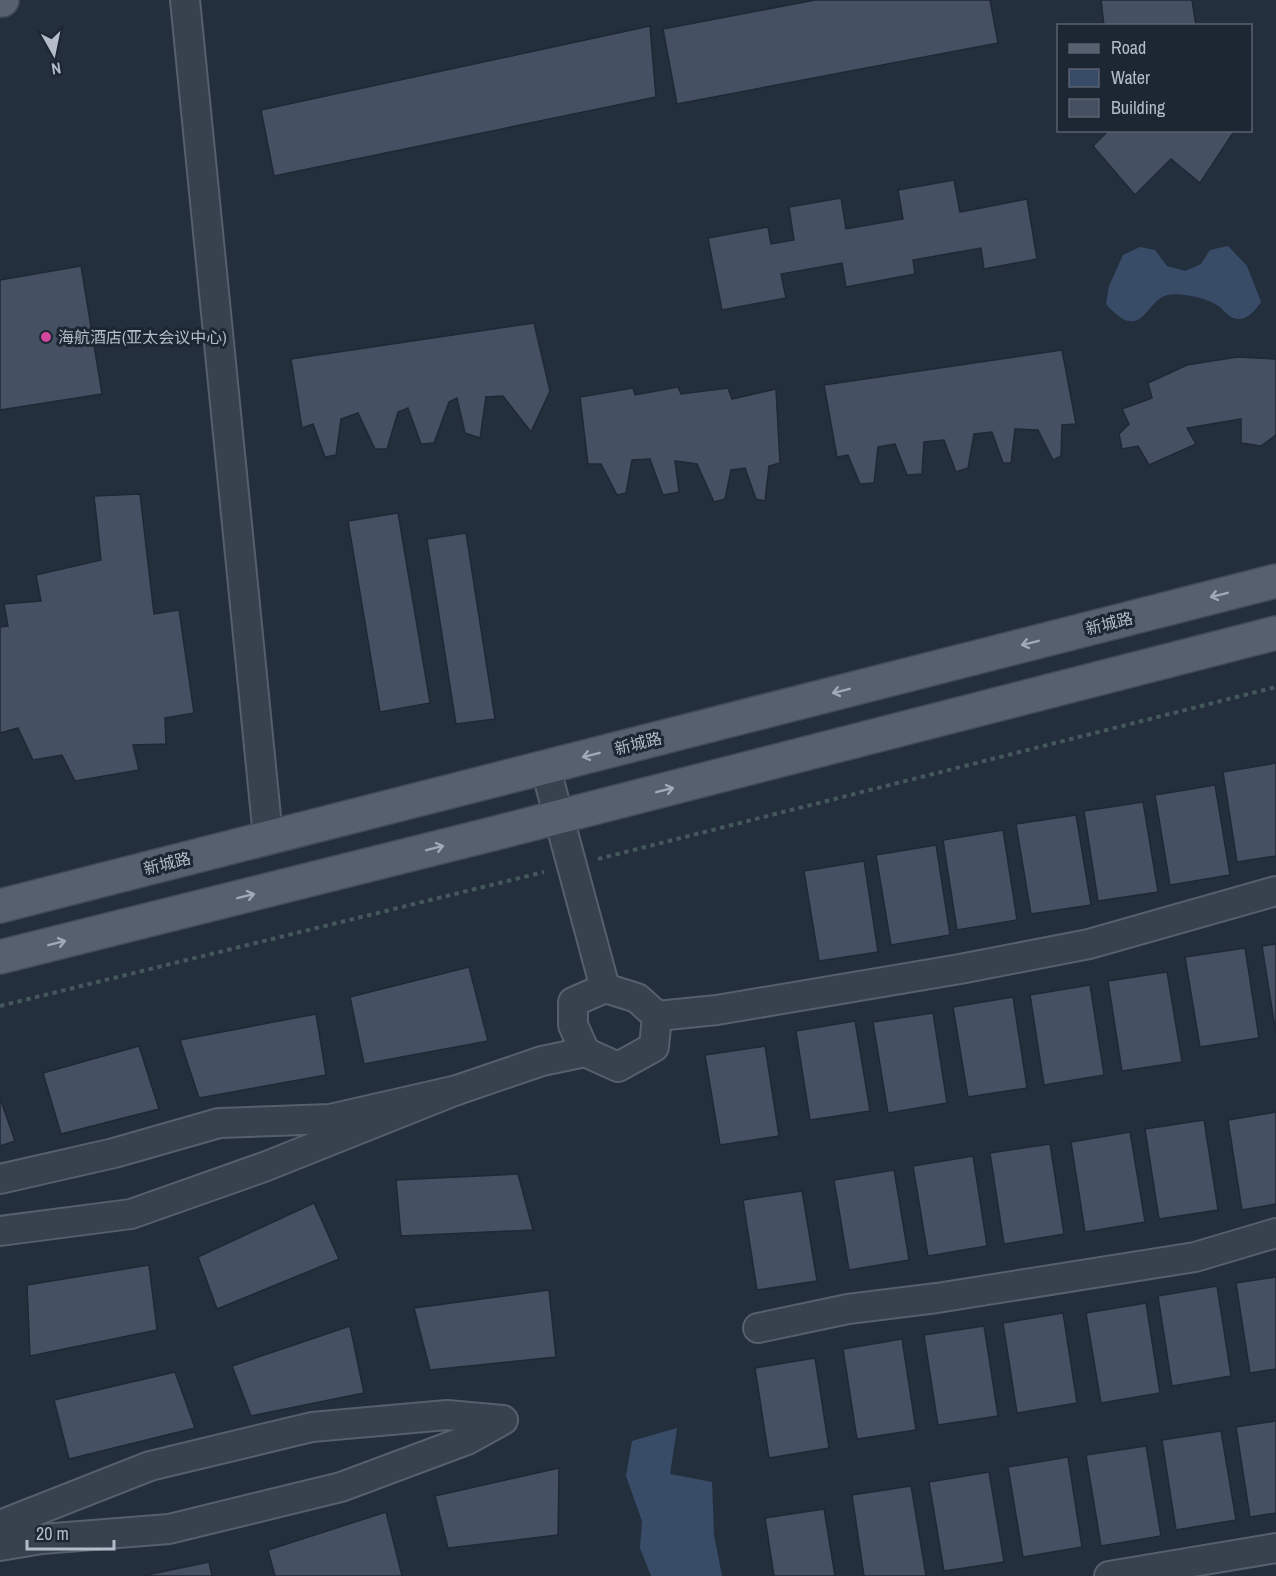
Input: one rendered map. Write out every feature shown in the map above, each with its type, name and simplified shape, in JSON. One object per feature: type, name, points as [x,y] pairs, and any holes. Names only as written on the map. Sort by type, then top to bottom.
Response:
[{"type":"main road","name":"新城路","points":[[0,906],[1276,581]]},
{"type":"main road","points":[[0,957],[1276,633]]},
{"type":"street","points":[[185,0],[268,837]]},
{"type":"street","points":[[545,766],[605,988]]},
{"type":"street","points":[[585,1052],[573,1024],[573,1002],[605,988],[637,998],[657,1016],[717,1010],[960,969],[1089,944],[1276,891]]},
{"type":"street","points":[[0,1231],[131,1214],[264,1167],[457,1090],[542,1061],[585,1052],[618,1067],[654,1047],[657,1016]]},
{"type":"street","points":[[0,1179],[114,1153],[219,1123],[330,1119],[457,1090]]},
{"type":"street","points":[[758,1328],[848,1309],[937,1298],[1195,1257],[1276,1233]]},
{"type":"street","points":[[0,1525],[150,1466],[312,1427],[447,1415],[503,1420],[467,1440],[341,1487],[169,1529],[42,1539],[0,1546]]},
{"type":"street","points":[[1109,1576],[1276,1548]]},
{"type":"path","points":[[0,1006],[1276,687]]},
{"type":"water","points":[[1228,246],[1247,266],[1261,302],[1252,313],[1244,318],[1231,317],[1219,306],[1207,300],[1180,294],[1160,298],[1136,321],[1128,321],[1118,316],[1106,304],[1109,286],[1123,255],[1140,247],[1155,250],[1167,266],[1185,271],[1201,264],[1210,250]]},
{"type":"water","points":[[677,1428],[670,1474],[712,1482],[714,1535],[722,1576],[651,1576],[640,1548],[642,1521],[626,1476],[632,1441]]},
{"type":"building","points":[[815,0],[990,0],[998,43],[677,104],[663,29]]},
{"type":"building","points":[[1101,0],[1192,0],[1196,24],[1104,24]]},
{"type":"building","points":[[650,26],[656,97],[274,176],[261,110]]},
{"type":"building","points":[[1107,132],[1234,132],[1200,183],[1171,159],[1135,195],[1093,146]]},
{"type":"building","points":[[954,180],[960,212],[1027,199],[1037,259],[984,269],[981,248],[913,260],[915,274],[846,287],[842,263],[781,274],[786,298],[722,310],[708,238],[768,227],[771,244],[794,240],[789,207],[841,198],[846,229],[903,219],[898,190]]},
{"type":"building","name":"海航酒店(亚太会议中心)","points":[[81,266],[102,394],[0,410],[0,280]]},
{"type":"building","points":[[534,323],[550,391],[531,432],[503,396],[486,397],[480,438],[465,433],[457,398],[449,402],[434,443],[421,444],[408,408],[398,412],[387,449],[375,449],[358,413],[341,419],[336,455],[325,457],[313,424],[302,428],[291,359]]},
{"type":"building","points":[[1062,350],[1076,424],[1062,425],[1061,456],[1053,460],[1038,430],[1015,429],[1011,463],[1003,463],[992,432],[974,434],[968,468],[956,472],[944,440],[924,442],[922,474],[907,475],[895,444],[878,447],[874,483],[860,484],[848,455],[837,457],[824,385]]},
{"type":"building","points":[[1237,357],[1276,359],[1276,435],[1261,446],[1241,443],[1241,419],[1187,428],[1196,444],[1149,465],[1138,446],[1122,449],[1119,434],[1129,424],[1122,409],[1152,398],[1148,383],[1187,365]]},
{"type":"building","points":[[678,387],[681,394],[728,388],[732,399],[776,389],[780,463],[769,466],[765,501],[756,499],[745,468],[731,470],[725,499],[714,502],[697,464],[675,461],[679,492],[663,495],[650,459],[632,460],[626,493],[617,495],[601,464],[588,464],[580,397],[633,388],[635,395]]},
{"type":"building","points":[[140,494],[154,614],[179,610],[194,713],[165,718],[166,744],[133,745],[139,770],[75,781],[62,755],[33,760],[18,728],[0,733],[0,627],[8,626],[4,604],[41,601],[36,575],[101,560],[94,496]]},
{"type":"building","points":[[398,513],[430,703],[380,712],[348,521]]},
{"type":"building","points":[[466,533],[495,719],[456,724],[427,539]]},
{"type":"building","points":[[1276,763],[1276,856],[1237,862],[1223,772]]},
{"type":"building","points":[[1215,785],[1230,875],[1170,885],[1155,795]]},
{"type":"building","points":[[1143,802],[1158,892],[1098,901],[1084,811]]},
{"type":"building","points":[[1076,815],[1091,905],[1031,914],[1016,824]]},
{"type":"building","points":[[1003,830],[1017,920],[957,930],[943,840]]},
{"type":"building","points":[[936,845],[950,935],[891,945],[876,855]]},
{"type":"building","points":[[864,861],[878,952],[819,961],[804,871]]},
{"type":"building","points":[[1276,944],[1276,1034],[1262,946]]},
{"type":"building","points":[[1245,948],[1259,1038],[1200,1047],[1185,957]]},
{"type":"building","points":[[469,967],[488,1041],[364,1064],[350,997]]},
{"type":"building","points":[[1167,972],[1182,1062],[1122,1071],[1108,981]]},
{"type":"building","points":[[1090,985],[1104,1075],[1044,1085],[1030,995]]},
{"type":"building","points":[[1013,997],[1027,1088],[968,1097],[953,1007]]},
{"type":"building","points":[[933,1013],[947,1103],[888,1113],[873,1022]]},
{"type":"building","points":[[316,1014],[326,1075],[199,1098],[180,1040]]},
{"type":"building","points":[[855,1021],[870,1111],[810,1120],[796,1031]]},
{"type":"building","points":[[139,1046],[159,1109],[61,1134],[43,1073]]},
{"type":"building","points":[[765,1046],[779,1136],[720,1145],[705,1055]]},
{"type":"building","points":[[0,1098],[15,1141],[0,1146]]},
{"type":"building","points":[[1276,1112],[1276,1204],[1242,1210],[1228,1120]]},
{"type":"building","points":[[1204,1120],[1218,1210],[1159,1219],[1145,1129]]},
{"type":"building","points":[[1130,1132],[1145,1222],[1085,1232],[1071,1142]]},
{"type":"building","points":[[1050,1144],[1064,1234],[1004,1244],[990,1153]]},
{"type":"building","points":[[973,1156],[987,1246],[928,1256],[913,1166]]},
{"type":"building","points":[[894,1170],[909,1260],[849,1270],[834,1180]]},
{"type":"building","points":[[518,1174],[533,1230],[401,1236],[396,1180]]},
{"type":"building","points":[[802,1191],[817,1281],[757,1290],[743,1200]]},
{"type":"building","points":[[314,1203],[339,1259],[217,1309],[198,1257]]},
{"type":"building","points":[[149,1265],[157,1330],[30,1356],[27,1285]]},
{"type":"building","points":[[1276,1277],[1276,1369],[1250,1373],[1236,1283]]},
{"type":"building","points":[[1217,1286],[1231,1376],[1172,1386],[1158,1296]]},
{"type":"building","points":[[549,1290],[556,1357],[430,1370],[414,1308]]},
{"type":"building","points":[[1146,1303],[1160,1393],[1101,1403],[1086,1313]]},
{"type":"building","points":[[1063,1313],[1077,1403],[1017,1413],[1003,1323]]},
{"type":"building","points":[[350,1326],[364,1393],[251,1416],[232,1366]]},
{"type":"building","points":[[984,1326],[998,1416],[938,1425],[924,1335]]},
{"type":"building","points":[[902,1339],[916,1430],[857,1439],[843,1349]]},
{"type":"building","points":[[815,1358],[829,1448],[769,1458],[755,1368]]},
{"type":"building","points":[[175,1372],[195,1428],[69,1459],[54,1400]]},
{"type":"building","points":[[1276,1421],[1276,1513],[1250,1517],[1236,1427]]},
{"type":"building","points":[[1221,1431],[1236,1520],[1176,1530],[1162,1440]]},
{"type":"building","points":[[1146,1446],[1161,1536],[1101,1546],[1086,1455]]},
{"type":"building","points":[[1068,1457],[1082,1547],[1023,1557],[1008,1467]]},
{"type":"building","points":[[559,1468],[558,1535],[448,1548],[435,1496]]},
{"type":"building","points":[[989,1472],[1004,1562],[944,1571],[929,1482]]},
{"type":"building","points":[[911,1486],[926,1576],[864,1576],[852,1495]]},
{"type":"building","points":[[824,1509],[835,1576],[774,1576],[765,1518]]},
{"type":"building","points":[[386,1512],[402,1576],[275,1576],[268,1550]]},
{"type":"building","points":[[209,1562],[212,1576],[142,1576]]},
{"type":"place","name":"海航酒店(亚太会议中心)","points":[[46,337]]}]
